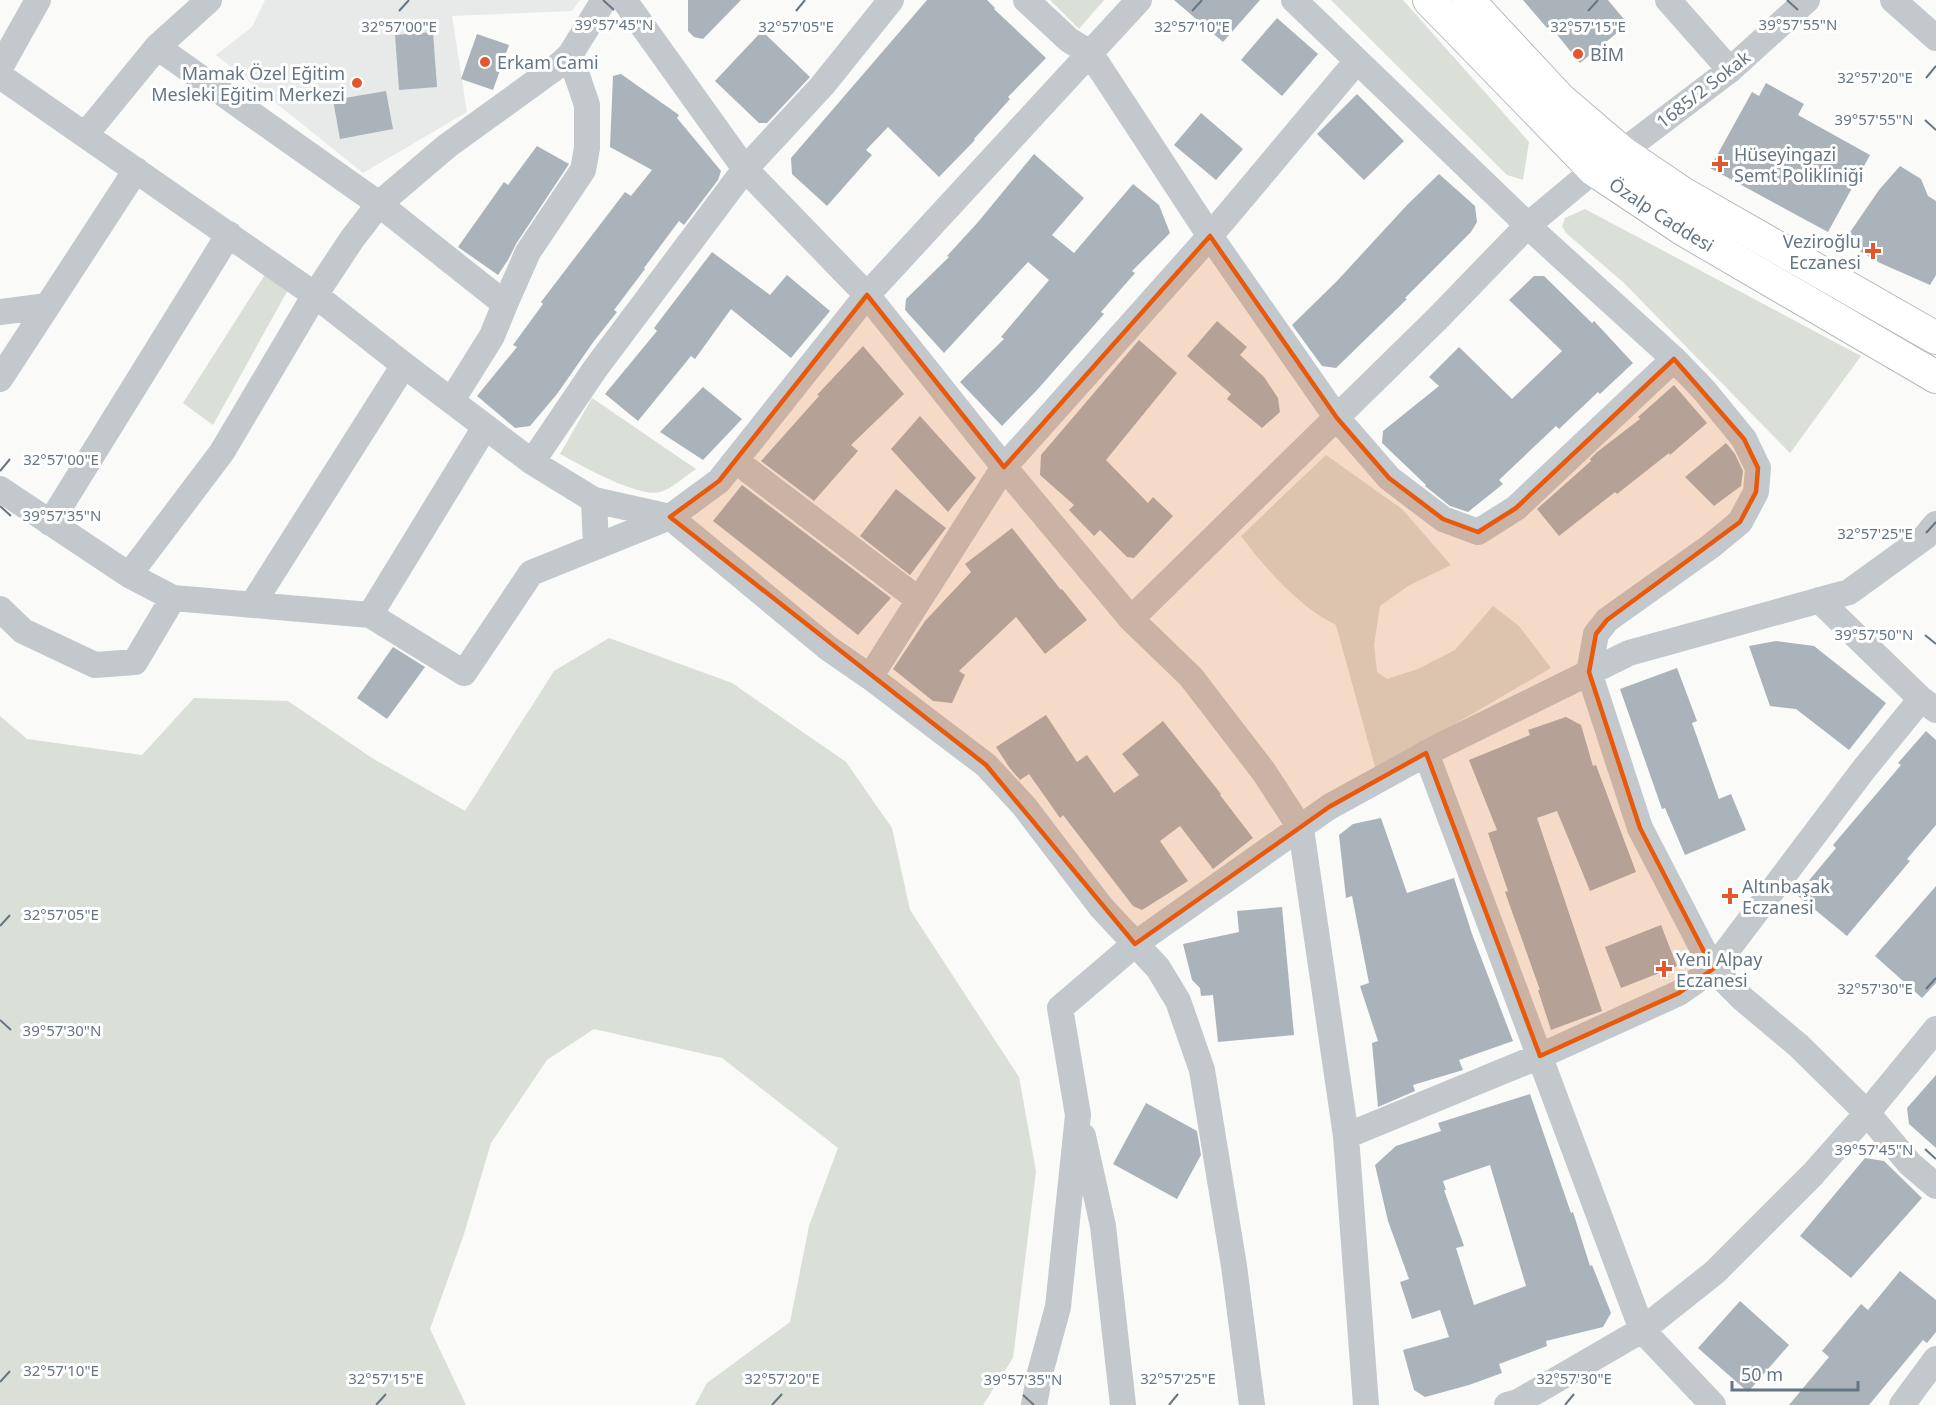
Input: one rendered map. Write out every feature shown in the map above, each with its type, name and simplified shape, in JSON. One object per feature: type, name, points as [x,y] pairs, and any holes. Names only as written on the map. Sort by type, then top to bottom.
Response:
[{"type":"main road","name":"Özalp Caddesi","points":[[1430,0],[1593,170],[1684,230],[1936,377]]},
{"type":"main road","name":"Özalp Caddesi","points":[[1468,0],[1560,99],[1623,152],[1684,194],[1936,338]]},
{"type":"street","points":[[0,68],[38,0]]},
{"type":"street","points":[[85,135],[157,46],[209,0]]},
{"type":"street","points":[[129,575],[222,452],[315,295],[352,239],[379,204],[447,146],[559,66],[570,56],[604,0]]},
{"type":"street","points":[[624,0],[745,169],[867,295],[1004,467],[1131,620],[1191,677],[1264,772],[1300,829],[1346,1136],[1366,1405]]},
{"type":"street","points":[[532,462],[595,369],[745,169],[822,86],[891,0]]},
{"type":"street","points":[[1026,0],[1069,40],[1090,53],[1210,236],[1337,418],[1389,478],[1443,519],[1478,532],[1516,508],[1674,359]]},
{"type":"street","points":[[0,489],[129,575],[173,598],[370,615],[464,674],[531,573],[670,517],[719,481],[867,295],[1139,0]]},
{"type":"street","points":[[1294,0],[1528,225],[1674,359],[1704,389],[1744,439],[1758,468],[1756,492],[1740,522],[1711,546],[1607,620],[1596,634],[1589,672],[1640,828],[1713,969],[1743,999],[1798,1046],[1867,1113],[1910,1164],[1936,1186]]},
{"type":"street","points":[[1668,0],[1730,70]]},
{"type":"street","name":"1685/2 Sokak","points":[[1131,620],[1438,318],[1528,225],[1593,170],[1623,152],[1730,70],[1808,0]]},
{"type":"street","points":[[1893,0],[1936,38]]},
{"type":"street","points":[[157,46],[379,204],[505,304]]},
{"type":"street","points":[[452,400],[492,336],[528,252],[583,170],[587,148],[586,105],[570,56]]},
{"type":"street","points":[[870,677],[1004,467],[1210,236],[1357,61]]},
{"type":"street","points":[[0,76],[315,295],[532,462],[594,500],[670,517],[828,648],[986,765],[1024,806],[1101,907],[1158,968],[1178,1001],[1202,1070],[1234,1266],[1252,1405]]},
{"type":"street","points":[[0,379],[136,170]]},
{"type":"street","points":[[50,524],[228,234]]},
{"type":"street","points":[[0,312],[47,306]]},
{"type":"street","points":[[252,604],[404,365]]},
{"type":"street","points":[[370,615],[485,427]]},
{"type":"street","points":[[736,461],[920,600]]},
{"type":"street","points":[[594,500],[596,547]]},
{"type":"street","points":[[1123,1405],[1103,1226],[1078,1115],[1060,1008],[1135,944],[1329,807],[1426,753],[1629,653],[1849,592],[1925,537],[1936,524]]},
{"type":"street","points":[[0,609],[23,631],[95,665],[135,662],[173,598]]},
{"type":"street","points":[[1346,1136],[1540,1056],[1679,993],[1713,969],[1857,778],[1928,705],[1819,600]]},
{"type":"street","points":[[1426,753],[1642,1330],[1713,1405]]},
{"type":"street","points":[[1507,1405],[1518,1402],[1642,1330],[1715,1272],[1813,1174],[1936,1029]]},
{"type":"street","points":[[1034,1405],[1058,1307],[1078,1115]]},
{"type":"street","points":[[1902,1405],[1936,1359]]},
{"type":"street","points":[[1020,1405],[1039,1380]]},
{"type":"highlighted area","points":[[1210,236],[1337,418],[1389,478],[1443,519],[1478,532],[1516,508],[1674,359],[1744,439],[1758,468],[1756,492],[1740,522],[1607,620],[1596,634],[1589,672],[1640,828],[1713,969],[1679,993],[1540,1056],[1426,753],[1329,807],[1135,944],[986,765],[670,517],[719,481],[867,295],[1004,467]]},
{"type":"shaded area","name":"Mamak Özel Eğitim Mesleki Eğitim Merkezi","points":[[265,0],[580,0],[572,11],[452,16],[467,112],[363,173],[216,55],[252,27]]},
{"type":"shaded area","points":[[1050,0],[1104,0],[1079,29]]},
{"type":"shaded area","points":[[1331,0],[1403,0],[1529,142],[1523,180],[1507,175]]},
{"type":"shaded area","points":[[1585,209],[1861,356],[1790,453],[1624,283],[1566,233],[1562,226],[1565,218]]},
{"type":"shaded area","points":[[266,273],[289,288],[213,425],[183,403]]},
{"type":"shaded area","points":[[592,398],[696,469],[669,488],[650,493],[624,486],[560,454]]},
{"type":"shaded area","points":[[1326,455],[1402,509],[1451,565],[1408,586],[1380,606],[1374,645],[1377,672],[1387,679],[1418,669],[1455,650],[1493,606],[1519,626],[1551,668],[1431,738],[1375,767],[1336,625],[1296,597],[1261,561],[1241,536]]},
{"type":"shaded area","points":[[609,638],[732,683],[846,762],[892,828],[910,910],[1019,1077],[1036,1171],[1013,1358],[983,1405],[695,1405],[707,1383],[790,1322],[809,1226],[838,1148],[722,1058],[594,1029],[547,1060],[491,1143],[464,1234],[430,1329],[466,1405],[0,1405],[0,716],[27,739],[142,755],[194,698],[288,701],[372,758],[465,811],[554,671]]},
{"type":"building","points":[[688,0],[741,0],[703,39],[694,37],[688,31]]},
{"type":"building","points":[[927,0],[987,0],[1046,58],[1008,97],[1010,99],[975,140],[939,177],[888,127],[866,150],[872,155],[827,206],[792,174],[791,158]]},
{"type":"building","points":[[1174,0],[1260,0],[1223,42]]},
{"type":"building","points":[[1523,0],[1608,0],[1628,24],[1580,63],[1550,26],[1547,28]]},
{"type":"building","points":[[1277,18],[1318,54],[1282,96],[1241,60]]},
{"type":"building","points":[[762,31],[810,77],[767,123],[759,123],[715,81]]},
{"type":"building","points":[[433,32],[437,87],[399,90],[395,35]]},
{"type":"building","name":"Erkam Cami","points":[[477,34],[509,45],[493,90],[461,79]]},
{"type":"building","points":[[621,74],[679,115],[677,118],[721,171],[718,180],[684,225],[679,221],[644,268],[614,310],[617,312],[557,394],[530,426],[515,428],[477,396],[517,347],[513,345],[543,304],[541,302],[625,192],[631,196],[652,170],[610,147],[613,76]]},
{"type":"building","points":[[1766,83],[1804,104],[1798,115],[1870,155],[1828,232],[1710,168],[1752,92],[1759,96]]},
{"type":"building","points":[[386,91],[393,129],[340,139],[333,100]]},
{"type":"building","points":[[1357,94],[1404,141],[1364,180],[1317,134]]},
{"type":"building","points":[[1201,113],[1243,149],[1216,180],[1174,145]]},
{"type":"building","points":[[537,146],[569,164],[498,275],[458,247],[504,182],[508,185]]},
{"type":"building","points":[[1034,154],[1084,198],[1052,235],[1074,253],[1133,184],[1159,205],[1170,233],[1132,271],[1135,273],[1101,312],[1104,314],[1002,426],[960,382],[1004,339],[1001,337],[1049,280],[1028,262],[944,353],[905,310],[906,299],[949,257],[947,256]]},
{"type":"building","points":[[1900,166],[1921,179],[1928,196],[1936,201],[1936,275],[1930,285],[1880,263],[1846,243],[1846,238],[1879,190]]},
{"type":"building","points":[[1439,174],[1475,206],[1477,222],[1471,232],[1336,368],[1322,366],[1292,325]]},
{"type":"building","points":[[712,252],[770,295],[787,275],[830,311],[791,358],[731,309],[695,359],[691,356],[638,421],[605,394],[657,331],[654,328]]},
{"type":"building","points":[[1534,276],[1544,276],[1592,323],[1594,321],[1633,363],[1559,429],[1556,426],[1499,480],[1503,484],[1468,512],[1450,506],[1425,486],[1382,443],[1383,431],[1439,386],[1429,377],[1459,347],[1512,399],[1562,351],[1509,300]]},
{"type":"building","points":[[1217,321],[1247,347],[1240,355],[1264,377],[1278,398],[1280,412],[1262,428],[1227,399],[1231,394],[1187,356]]},
{"type":"building","points":[[1139,340],[1177,373],[1106,460],[1148,503],[1153,497],[1173,516],[1134,558],[1127,557],[1100,530],[1094,536],[1069,510],[1074,505],[1040,475],[1041,455]]},
{"type":"building","points":[[863,346],[904,394],[851,445],[858,451],[814,501],[761,461],[819,396],[817,395]]},
{"type":"building","points":[[1674,385],[1707,423],[1670,455],[1669,453],[1617,494],[1615,492],[1559,536],[1537,509],[1591,461],[1590,459],[1597,452],[1640,419],[1638,417]]},
{"type":"building","points":[[703,387],[742,419],[703,460],[660,432]]},
{"type":"building","points":[[920,416],[976,478],[948,512],[891,449]]},
{"type":"building","points":[[1726,443],[1735,454],[1743,471],[1741,486],[1714,506],[1685,477]]},
{"type":"building","points":[[742,485],[891,598],[858,635],[713,521]]},
{"type":"building","points":[[896,489],[946,528],[910,575],[860,536]]},
{"type":"building","points":[[1012,528],[1087,620],[1045,654],[1016,617],[959,671],[965,675],[952,703],[933,701],[893,669],[925,621],[971,572],[965,564]]},
{"type":"building","points":[[1776,641],[1814,646],[1886,703],[1849,750],[1796,709],[1770,706],[1749,646]]},
{"type":"building","points":[[393,647],[425,667],[387,719],[357,698]]},
{"type":"building","points":[[1677,668],[1697,721],[1692,723],[1719,799],[1731,794],[1746,830],[1685,855],[1665,808],[1662,809],[1620,689]]},
{"type":"building","points":[[1046,715],[1077,762],[1087,755],[1114,793],[1139,775],[1122,754],[1163,721],[1253,838],[1213,869],[1180,826],[1160,841],[1188,881],[1142,910],[1133,906],[1063,815],[1060,818],[1029,774],[1020,780],[996,747]]},
{"type":"building","points":[[1566,717],[1581,725],[1593,766],[1596,765],[1636,872],[1590,891],[1557,811],[1537,818],[1602,1011],[1551,1030],[1488,833],[1497,830],[1469,760],[1530,735],[1528,730]]},
{"type":"building","points":[[1926,731],[1936,740],[1936,825],[1907,859],[1910,861],[1847,936],[1797,895],[1836,848],[1833,845],[1901,765],[1898,763]]},
{"type":"building","points":[[1381,818],[1407,893],[1454,878],[1472,934],[1513,1041],[1459,1060],[1463,1070],[1413,1085],[1415,1091],[1378,1107],[1372,1043],[1378,1041],[1360,986],[1369,983],[1352,896],[1346,898],[1339,835],[1353,824]]},
{"type":"building","points":[[1936,886],[1936,983],[1922,998],[1875,956]]},
{"type":"building","points":[[1282,907],[1294,1035],[1218,1042],[1213,995],[1201,996],[1200,988],[1192,980],[1183,944],[1239,932],[1237,911]]},
{"type":"building","points":[[1661,925],[1677,966],[1621,988],[1605,947]]},
{"type":"building","points":[[1936,1075],[1936,1148],[1909,1124],[1907,1108]]},
{"type":"building","points":[[1530,1094],[1590,1266],[1592,1265],[1611,1313],[1603,1327],[1546,1341],[1547,1346],[1499,1364],[1502,1373],[1425,1397],[1414,1390],[1403,1350],[1449,1337],[1440,1310],[1412,1319],[1400,1282],[1409,1279],[1388,1221],[1375,1165],[1396,1146],[1441,1131],[1438,1123]],"holes":[[[1490,1165],[1526,1286],[1474,1305],[1456,1248],[1464,1246],[1444,1190],[1446,1190],[1443,1181]]]},
{"type":"building","points":[[1146,1103],[1197,1131],[1201,1155],[1177,1199],[1113,1164]]},
{"type":"building","points":[[1865,1158],[1884,1161],[1922,1198],[1851,1278],[1800,1236]]},
{"type":"building","points":[[1900,1271],[1936,1300],[1936,1332],[1927,1343],[1923,1340],[1869,1405],[1789,1405],[1829,1357],[1822,1351],[1861,1304],[1868,1310]]},
{"type":"building","points":[[1740,1301],[1789,1345],[1748,1392],[1698,1348]]},
{"type":"place","name":"BİM","points":[[1578,54]]},
{"type":"place","name":"Erkam Cami","points":[[485,62]]},
{"type":"place","name":"Mamak Özel Eğitim Mesleki Eğitim Merkezi","points":[[357,83]]},
{"type":"place","name":"Hüseyingazi Semt Polikliniği","points":[[1720,164]]},
{"type":"place","name":"Veziroğlu Eczanesi","points":[[1873,251]]},
{"type":"place","name":"Altınbaşak Eczanesi","points":[[1730,896]]},
{"type":"place","name":"Yeni Alpay Eczanesi","points":[[1664,969]]}]
